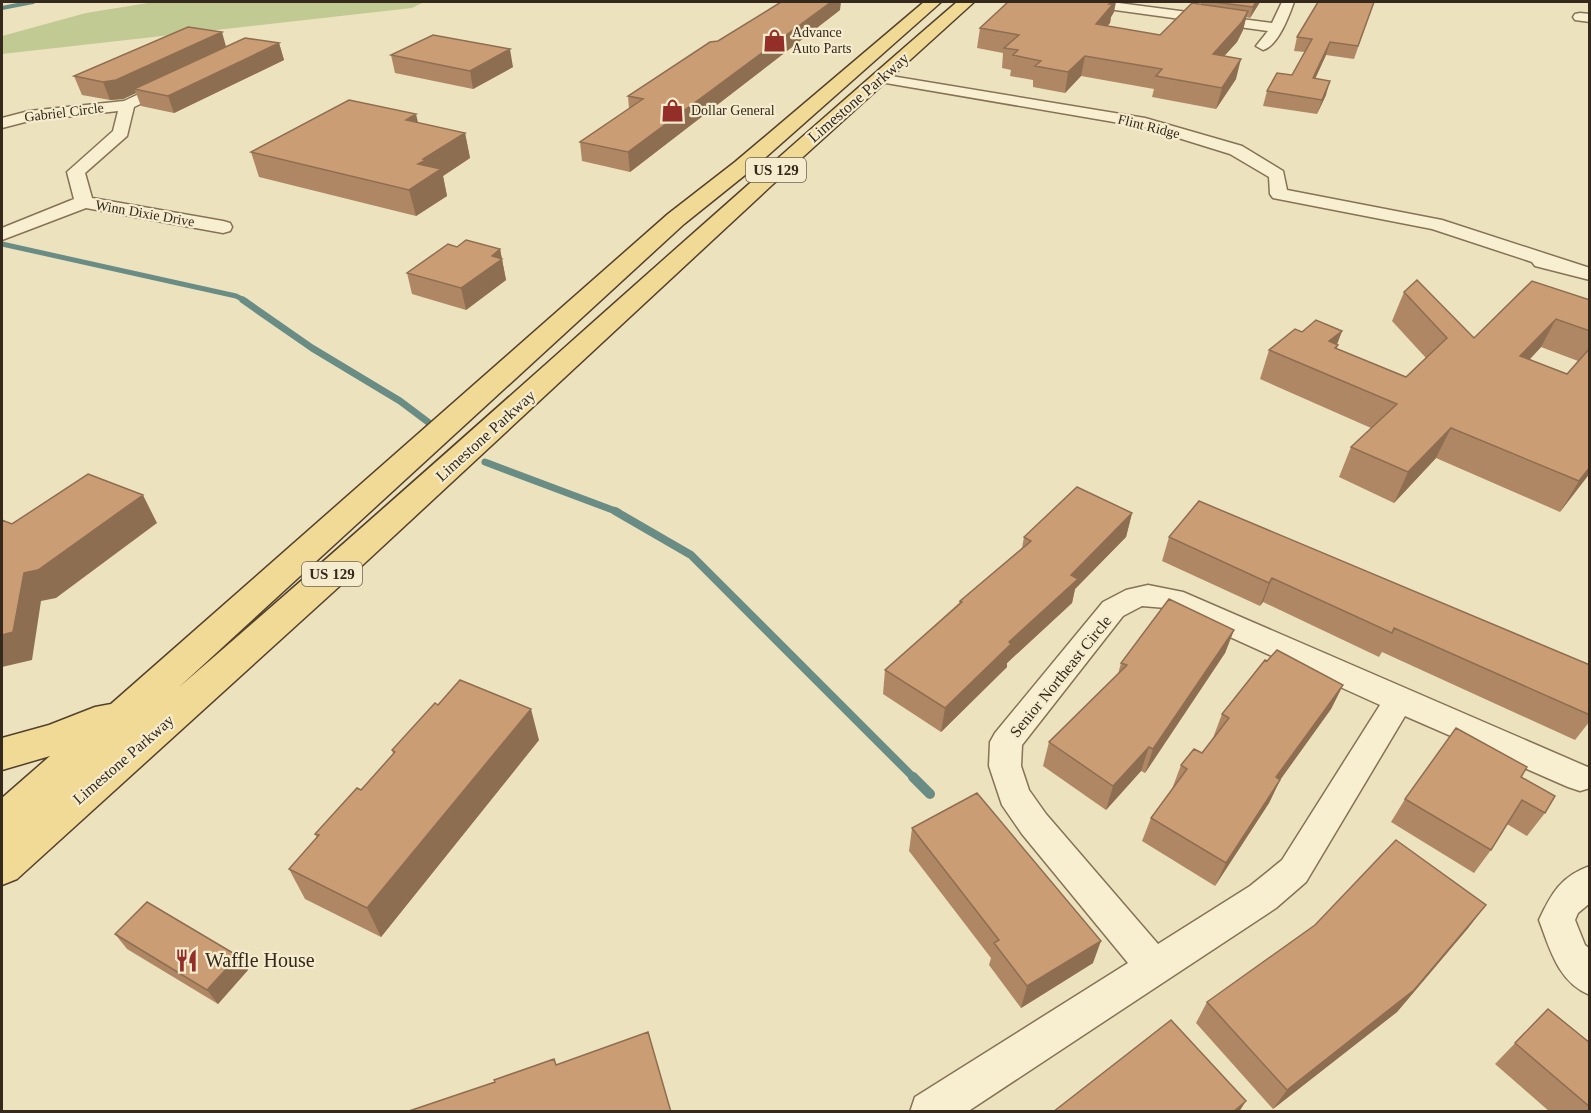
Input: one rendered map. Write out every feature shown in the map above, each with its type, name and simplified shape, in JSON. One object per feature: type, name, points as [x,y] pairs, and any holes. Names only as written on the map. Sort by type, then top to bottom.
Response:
[{"type":"main road","name":"Limestone Parkway","points":[[2,823],[676,219],[734,175],[880,43],[933,2]]},
{"type":"main road","name":"Limestone Parkway","points":[[2,866],[342,565],[712,227],[966,2]]},
{"type":"main road","points":[[676,219],[712,227]]},
{"type":"main road","points":[[2,754],[56,738],[129,710]]},
{"type":"street","points":[[1086,2],[1145,6],[1277,28]]},
{"type":"street","points":[[1263,46],[1277,28],[1288,2]]},
{"type":"street","name":"Flint Ridge","points":[[879,78],[1145,123],[1236,150],[1276,175],[1279,194],[1395,218],[1420,229],[1456,235],[1590,274]]},
{"type":"street","name":"Gabriel Circle","points":[[2,123],[29,116],[127,105],[181,79]]},
{"type":"street","name":"Gabriel Circle","points":[[84,202],[76,172],[121,134],[127,105]]},
{"type":"street","name":"Winn Dixie Drive","points":[[2,234],[84,202],[223,227]]},
{"type":"street","name":"Senior Northeast Circle","points":[[1154,967],[1034,824],[1014,795],[1005,766],[1006,742],[1113,609],[1131,597],[1149,594],[1173,599],[1580,778]]},
{"type":"street","points":[[930,1112],[1263,897],[1294,871],[1399,700]]},
{"type":"street","points":[[1590,881],[1565,902],[1557,920],[1570,956],[1590,977]]},
{"type":"green space","points":[[154,2],[424,2],[412,8],[2,54],[2,36],[86,13]]},
{"type":"building","points":[[781,2],[831,2],[628,152],[580,142],[643,99],[628,96],[710,42],[718,41]]},
{"type":"building","points":[[1008,2],[1111,2],[1109,4],[1113,4],[1096,24],[1160,35],[1192,3],[1248,11],[1242,22],[1213,54],[1241,59],[1222,88],[1156,76],[1162,69],[1085,56],[1068,72],[1035,66],[1041,61],[1013,55],[1018,50],[1004,48],[1019,35],[980,28]]},
{"type":"building","points":[[1213,2],[1256,2],[1253,7]]},
{"type":"building","points":[[1318,2],[1374,2],[1358,46],[1330,42],[1313,78],[1330,81],[1322,100],[1267,91],[1277,73],[1292,75],[1312,39],[1297,37]]},
{"type":"building","points":[[188,27],[222,32],[116,80],[103,82],[74,76]]},
{"type":"building","points":[[433,35],[510,49],[470,71],[391,55]]},
{"type":"building","points":[[245,38],[279,43],[168,96],[134,89]]},
{"type":"building","points":[[349,100],[416,114],[406,120],[465,133],[418,164],[441,169],[409,190],[251,152]]},
{"type":"building","points":[[466,240],[500,249],[492,256],[502,259],[461,288],[407,273],[448,244],[457,247]]},
{"type":"building","points":[[1417,280],[1474,338],[1532,281],[1590,300],[1590,331],[1556,319],[1520,356],[1567,374],[1590,348],[1590,467],[1579,481],[1451,428],[1408,472],[1351,447],[1397,404],[1269,350],[1295,329],[1302,332],[1316,320],[1342,331],[1329,341],[1338,345],[1335,348],[1406,377],[1447,338],[1404,292]]},
{"type":"building","points":[[88,474],[143,495],[38,570],[24,573],[13,632],[2,635],[2,520],[12,524]]},
{"type":"building","points":[[1077,487],[1132,513],[1071,575],[1078,579],[1009,642],[1011,644],[945,708],[885,670],[962,602],[960,601],[1031,541],[1024,537]]},
{"type":"building","points":[[1199,501],[1590,665],[1590,715],[1394,628],[1392,633],[1272,578],[1269,583],[1169,537]]},
{"type":"building","points":[[1169,599],[1234,630],[1153,749],[1149,747],[1113,786],[1049,742],[1127,665],[1121,663]]},
{"type":"building","points":[[1277,650],[1343,685],[1276,777],[1280,780],[1226,863],[1151,818],[1187,769],[1181,765],[1194,749],[1202,753],[1229,718],[1222,714],[1265,660],[1267,661]]},
{"type":"building","points":[[460,680],[531,709],[367,908],[289,869],[319,835],[315,834],[357,788],[361,790],[395,752],[392,750],[435,703],[438,705]]},
{"type":"building","points":[[1456,728],[1527,767],[1521,777],[1555,796],[1545,813],[1522,800],[1491,850],[1405,799]]},
{"type":"building","points":[[977,793],[1101,941],[1027,986],[994,943],[999,940],[912,828]]},
{"type":"building","points":[[1396,840],[1486,905],[1414,990],[1287,1090],[1207,1002],[1315,925]]},
{"type":"building","name":"Waffle House","points":[[147,902],[238,956],[207,990],[115,934]]},
{"type":"building","points":[[1548,1009],[1590,1043],[1590,1107],[1515,1043]]},
{"type":"building","points":[[1171,1020],[1246,1101],[1233,1112],[1053,1112]]},
{"type":"building","points":[[648,1032],[671,1112],[406,1112],[554,1059],[556,1065]]},
{"type":"waterway","points":[[2,8],[33,2]]},
{"type":"waterway","points":[[2,244],[236,296],[246,301]]},
{"type":"waterway","points":[[243,300],[312,348],[400,401],[428,422]]},
{"type":"waterway","points":[[485,462],[618,512]]},
{"type":"waterway","points":[[615,511],[691,555],[930,794]]},
{"type":"place","name":"Advance Auto Parts","points":[[774,40]]},
{"type":"place","name":"Dollar General","points":[[673,110]]},
{"type":"place","name":"Waffle House","points":[[187,960]]}]
